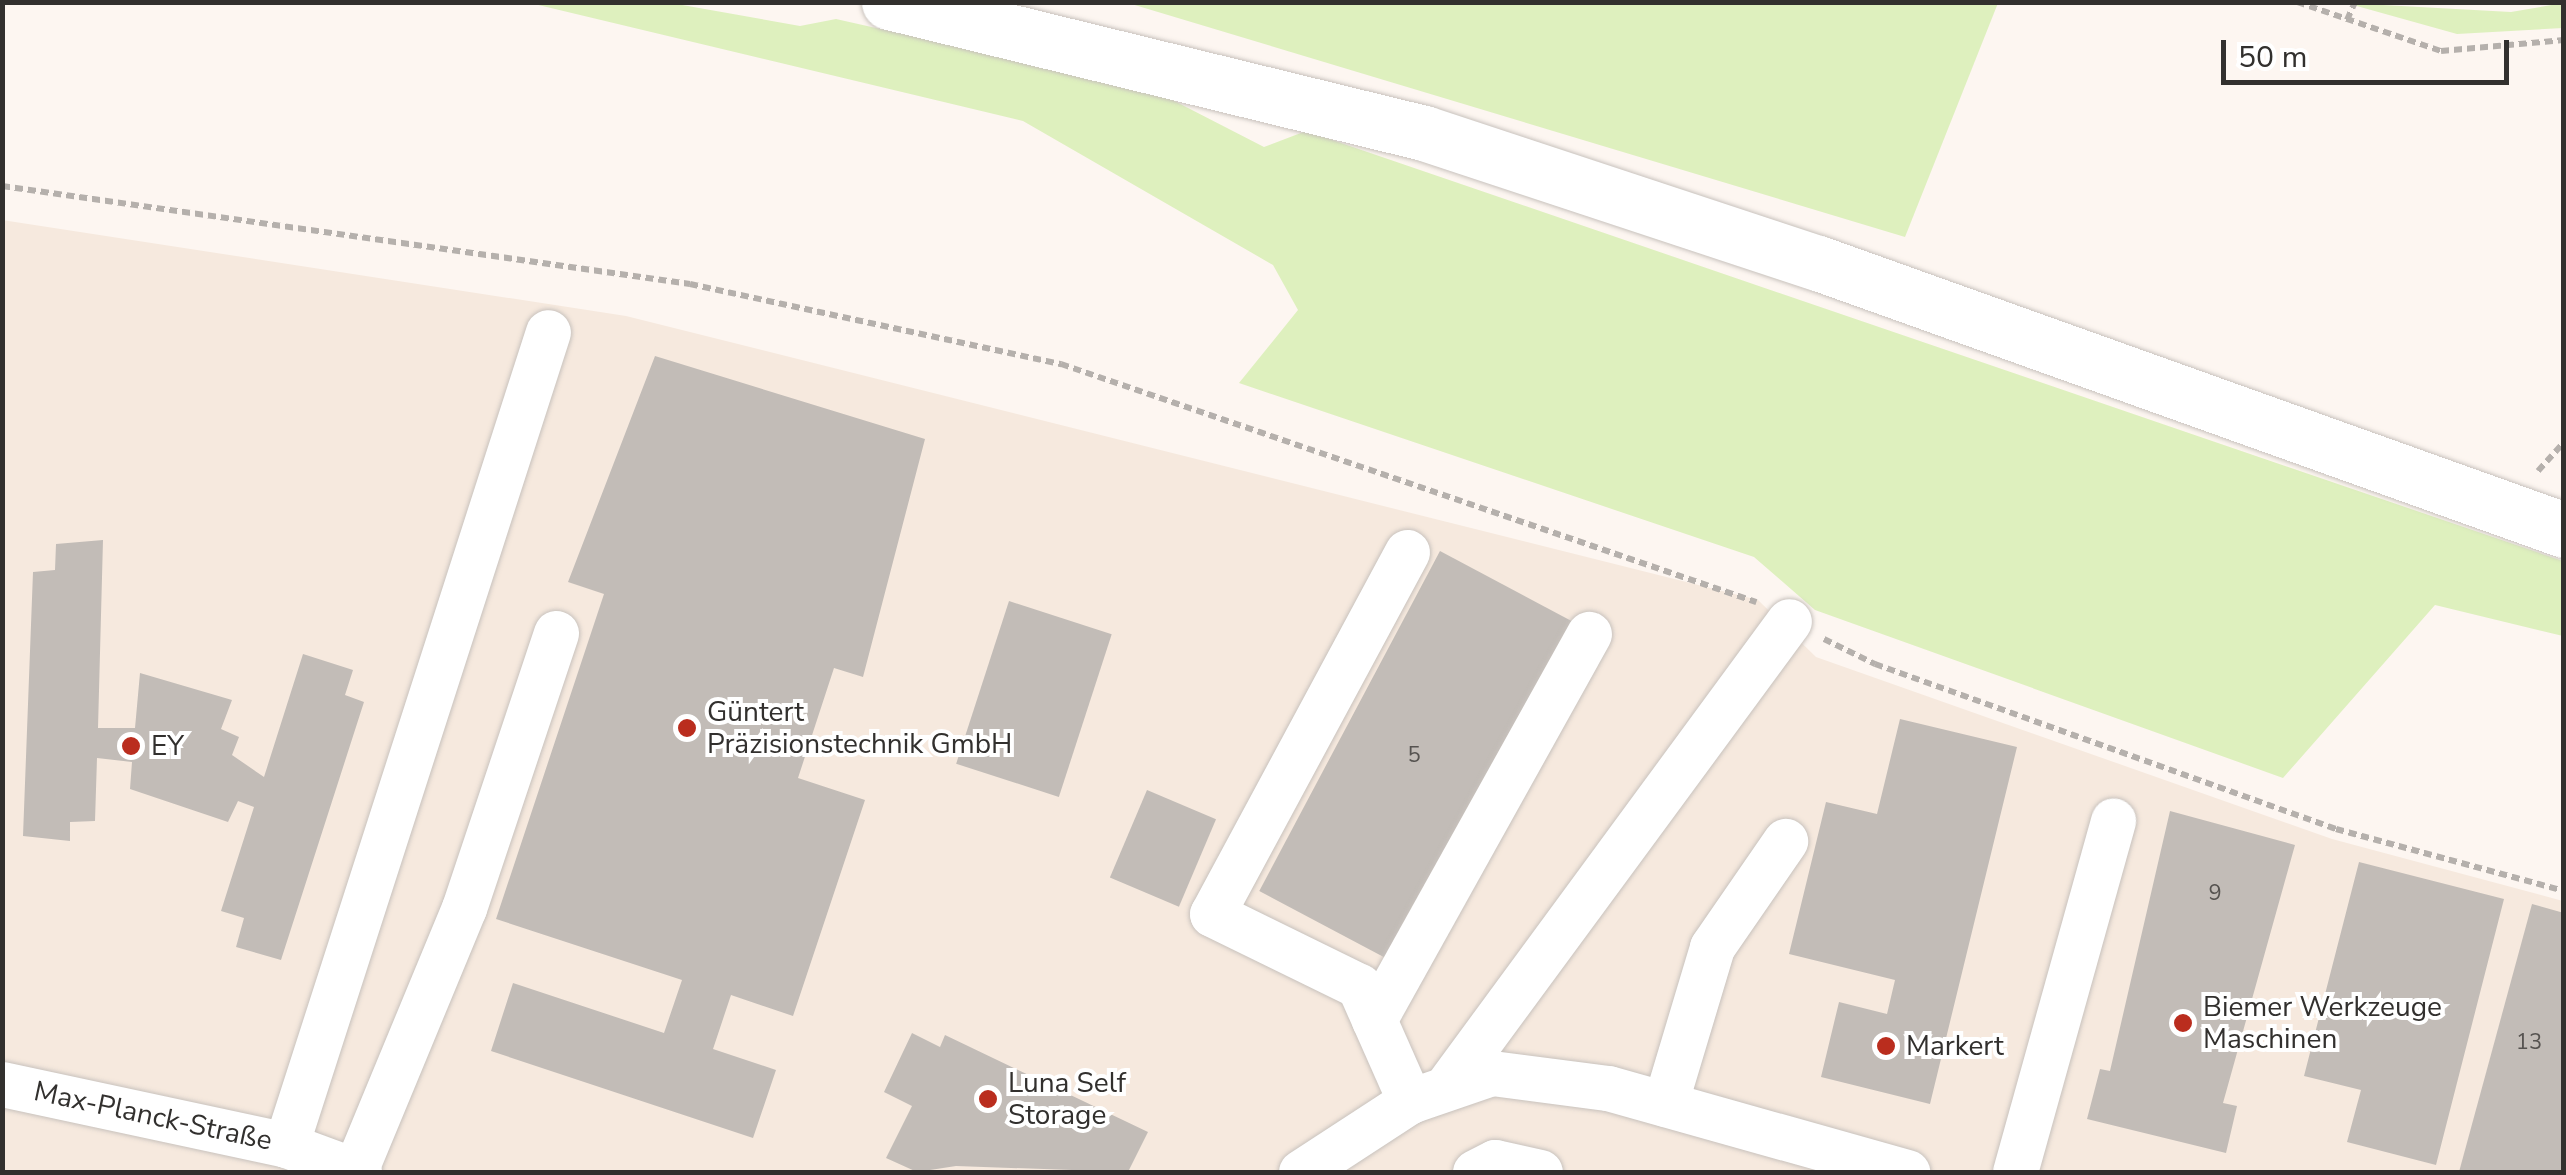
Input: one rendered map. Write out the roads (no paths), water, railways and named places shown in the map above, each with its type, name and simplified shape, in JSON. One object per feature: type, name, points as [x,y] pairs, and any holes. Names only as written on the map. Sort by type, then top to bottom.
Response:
[{"type":"main road","points":[[889,2],[1424,133],[1818,262],[2564,530]]},
{"type":"street","points":[[286,1145],[548,332]]},
{"type":"street","points":[[1407,552],[1212,914],[1359,986],[1374,1020],[1430,1092]]},
{"type":"street","points":[[1430,1092],[1790,621]]},
{"type":"street","points":[[357,1172],[464,908],[556,633]]},
{"type":"street","points":[[1374,1020],[1589,634]]},
{"type":"street","points":[[2014,1172],[2114,820]]},
{"type":"street","points":[[1665,1104],[1712,947],[1785,841]]},
{"type":"street","points":[[1301,1172],[1430,1092],[1492,1074],[1665,1104],[1907,1172]]},
{"type":"street","name":"Max-Planck-Straße","points":[[2,1084],[286,1145],[357,1172]]},
{"type":"street","points":[[1476,1172],[1495,1162],[1540,1172]]},
{"type":"place","name":"Güntert Präzisionstechnik GmbH","points":[[687,728]]},
{"type":"place","name":"EY","points":[[131,746]]},
{"type":"place","name":"Biemer Werkzeuge Maschinen","points":[[2183,1023]]},
{"type":"place","name":"Markert","points":[[1886,1046]]},
{"type":"place","name":"Luna Self Storage","points":[[988,1099]]}]
